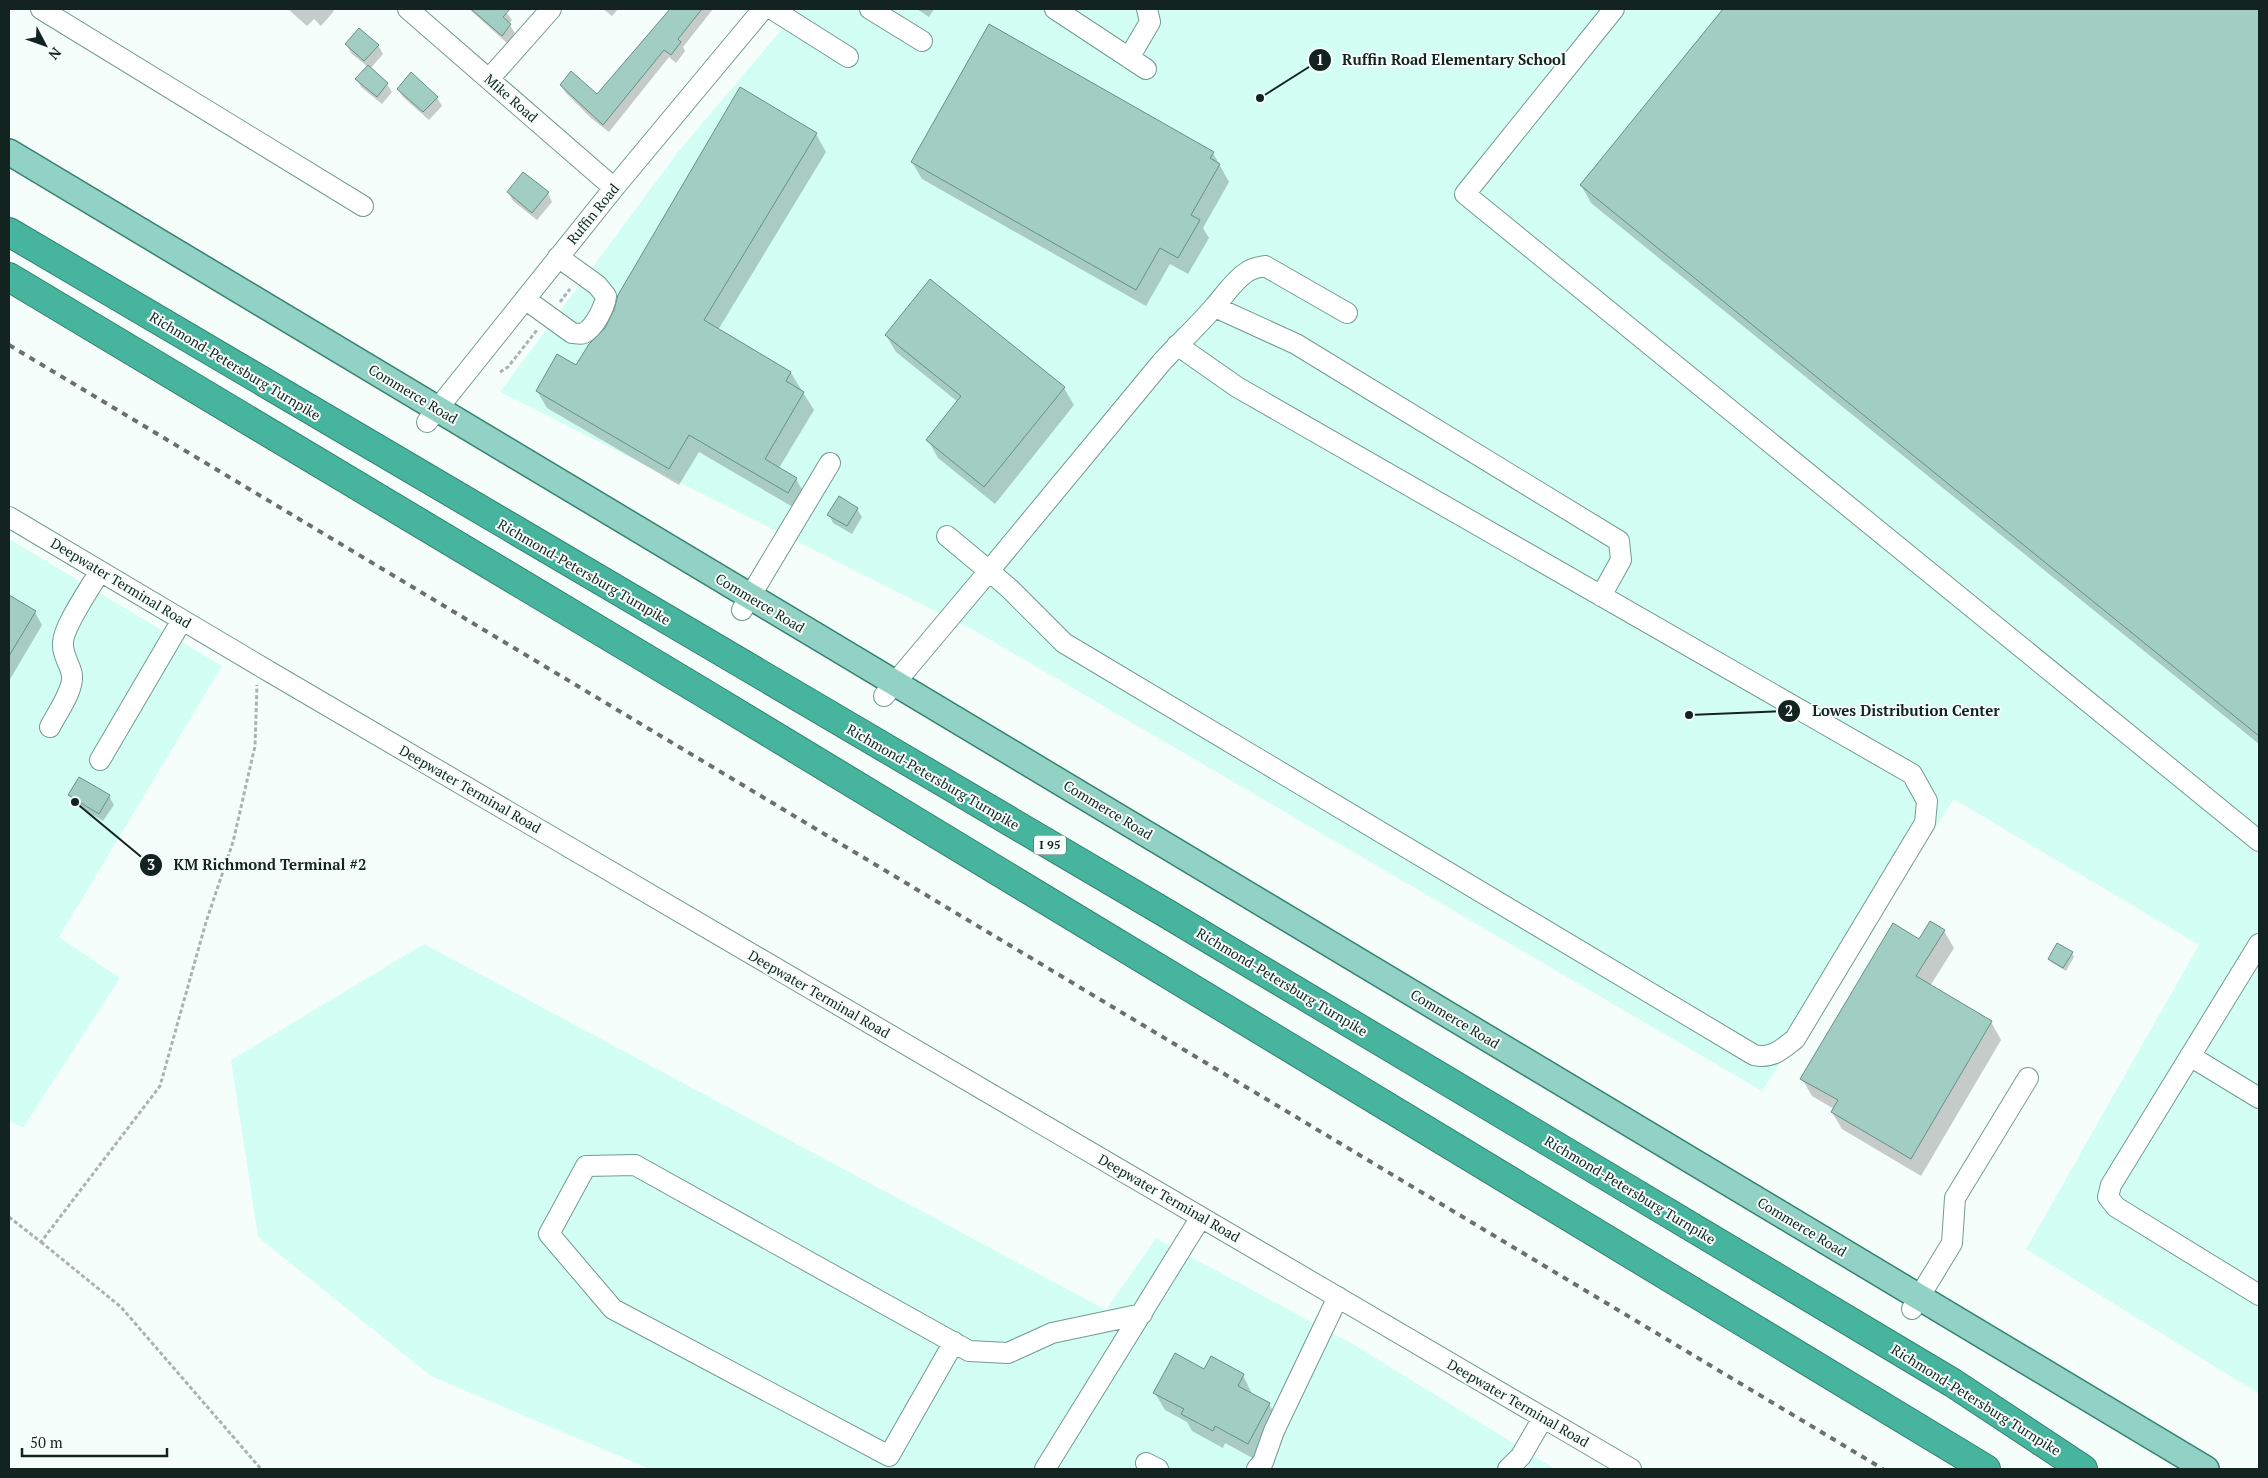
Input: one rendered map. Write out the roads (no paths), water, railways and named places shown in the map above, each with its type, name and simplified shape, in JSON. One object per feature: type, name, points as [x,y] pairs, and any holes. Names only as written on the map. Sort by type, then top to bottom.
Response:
[{"type":"highway","name":"Richmond-Petersburg Turnpike","points":[[9,232],[1160,909],[1953,1383],[2083,1469]]},
{"type":"highway","points":[[9,277],[707,695],[1986,1469]]},
{"type":"main road","name":"Commerce Road","points":[[9,152],[432,415]]},
{"type":"main road","name":"Commerce Road","points":[[9,170],[432,415],[1916,1303],[2206,1469]]},
{"type":"main road","name":"Commerce Road","points":[[1916,1303],[2177,1469]]},
{"type":"street","points":[[41,9],[363,206]]},
{"type":"street","name":"Mike Road","points":[[408,9],[614,188]]},
{"type":"street","points":[[489,79],[551,9]]},
{"type":"street","name":"Ruffin Road","points":[[432,415],[614,188],[762,9]]},
{"type":"street","points":[[772,9],[848,57]]},
{"type":"street","points":[[870,9],[922,41]]},
{"type":"street","points":[[1055,9],[1146,69]]},
{"type":"street","points":[[1129,58],[1150,22],[1148,9]]},
{"type":"street","points":[[1614,9],[1465,194],[2259,841]]},
{"type":"street","points":[[525,299],[572,333],[582,334],[590,330],[606,302],[606,296],[597,285],[558,257]]},
{"type":"street","points":[[889,690],[1177,345],[1247,271],[1265,266],[1347,313]]},
{"type":"street","points":[[1215,307],[1296,344],[1619,542],[1621,560],[1601,596]]},
{"type":"street","points":[[947,536],[1010,589],[1064,643],[1754,1055],[1765,1058],[1778,1053],[1795,1039],[1925,823],[1927,801],[1912,774],[1237,387],[1177,345]]},
{"type":"street","points":[[746,603],[830,463]]},
{"type":"street","name":"Deepwater Terminal Road","points":[[9,516],[182,620],[1631,1469]]},
{"type":"street","points":[[50,727],[73,683],[71,671],[63,652],[62,640],[100,571]]},
{"type":"street","points":[[100,760],[182,620]]},
{"type":"street","points":[[2259,944],[2111,1185],[2108,1198],[2116,1208],[2259,1295]]},
{"type":"street","points":[[2190,1056],[2259,1098]]},
{"type":"street","points":[[1916,1303],[1952,1243],[1955,1198],[2028,1078]]},
{"type":"street","points":[[954,1342],[889,1456],[613,1309],[549,1234],[586,1166],[635,1165],[969,1350],[1008,1353],[1052,1333],[1142,1314]]},
{"type":"street","points":[[1045,1469],[1201,1217]]},
{"type":"street","points":[[1257,1469],[1263,1462],[1274,1431],[1338,1297]]},
{"type":"street","points":[[1508,1469],[1521,1456],[1543,1418]]},
{"type":"railway","points":[[9,345],[1883,1469]]},
{"type":"place","name":"Ruffin Road Elementary School","points":[[1260,98]]},
{"type":"place","name":"Lowes Distribution Center","points":[[1689,715]]},
{"type":"place","name":"KM Richmond Terminal #2","points":[[75,802]]}]
